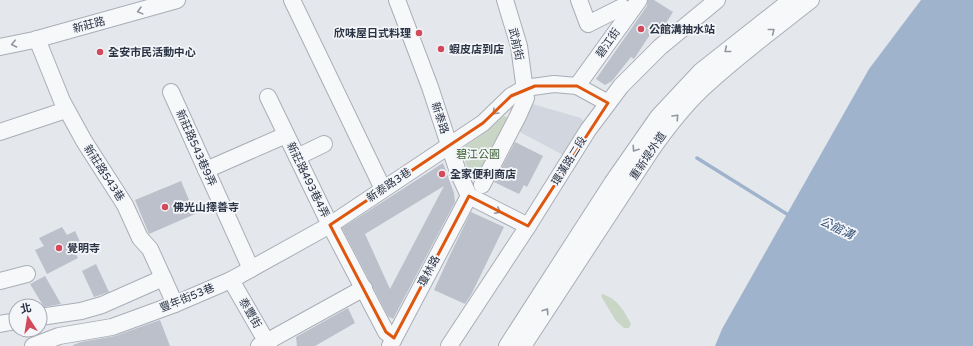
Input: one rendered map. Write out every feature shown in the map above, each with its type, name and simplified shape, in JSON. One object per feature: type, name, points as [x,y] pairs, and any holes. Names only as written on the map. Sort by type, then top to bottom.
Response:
[{"type":"street","name":"新莊路","points":[[0,47],[37,39],[177,0]]},
{"type":"street","points":[[292,0],[383,189]]},
{"type":"street","name":"新泰路","points":[[397,0],[430,87],[458,172],[469,196]]},
{"type":"street","name":"武前街","points":[[505,0],[519,46],[525,88]]},
{"type":"street","points":[[579,0],[588,24],[622,8]]},
{"type":"street","name":"碧江街","points":[[577,86],[622,8],[639,0]]},
{"type":"street","name":"環漢路二段","points":[[449,346],[528,226],[588,130],[621,86],[660,47],[717,0]]},
{"type":"street","name":"重新堤外道","points":[[507,346],[612,183],[658,117],[701,71],[791,0]]},
{"type":"street","name":"重新堤外道","points":[[524,346],[669,125],[708,84],[811,0]]},
{"type":"street","name":"新莊路543巷","points":[[37,39],[66,110],[125,205],[140,238],[150,249],[174,304]]},
{"type":"street","points":[[482,186],[526,98],[525,88],[554,84],[577,86],[608,104]]},
{"type":"street","name":"新泰路3巷","points":[[330,225],[483,123],[511,96],[525,88]]},
{"type":"street","name":"新莊路543巷9弄","points":[[171,92],[251,269]]},
{"type":"street","name":"新莊路493巷4弄","points":[[268,97],[330,225],[392,342]]},
{"type":"street","points":[[0,132],[66,110]]},
{"type":"street","name":"新莊路493巷4弄","points":[[206,170],[286,136]]},
{"type":"street","points":[[297,157],[324,144]]},
{"type":"street","points":[[469,196],[528,226]]},
{"type":"street","name":"瓊林路","points":[[392,342],[469,196]]},
{"type":"street","name":"豐年街53巷","points":[[33,346],[59,336],[112,327],[174,304],[231,280],[330,225]]},
{"type":"street","points":[[0,281],[27,274]]},
{"type":"street","points":[[48,316],[81,311],[102,305],[163,278]]},
{"type":"street","name":"泰豐街","points":[[231,280],[265,344]]},
{"type":"street","points":[[265,344],[364,288]]},
{"type":"highlighted area","points":[[535,86],[577,86],[608,103],[528,226],[469,196],[394,338],[386,332],[330,225],[483,123],[511,96]]},
{"type":"shaded area","points":[[529,103],[581,118],[586,125],[565,156],[516,130]]},
{"type":"green space","name":"碧江公園","points":[[504,116],[513,120],[478,181],[470,176],[462,152],[463,148]]},
{"type":"green space","points":[[602,294],[612,299],[620,306],[631,324],[629,328],[624,328],[616,321],[601,296]]},
{"type":"water","points":[[921,0],[973,0],[973,346],[715,346],[722,329],[869,69]]},
{"type":"building","name":"公館溝抽水站","points":[[648,0],[654,0],[673,12],[661,31],[655,27],[634,59],[631,57],[612,81],[605,85],[596,79],[647,6]]},
{"type":"building","points":[[515,142],[543,156],[527,187],[524,185],[519,194],[494,182]]},
{"type":"building","points":[[443,163],[454,193],[455,202],[393,319],[388,316],[342,228]],"holes":[[[444,186],[390,289],[365,234]]]},
{"type":"building","name":"佛光山擇善寺","points":[[181,181],[195,214],[149,234],[135,200]]},
{"type":"building","points":[[471,212],[504,227],[472,293],[465,304],[434,290]]},
{"type":"building","name":"覺明寺","points":[[62,227],[67,235],[75,231],[82,246],[74,250],[78,258],[47,274],[35,250],[44,246],[39,238]]},
{"type":"building","points":[[96,264],[109,292],[94,297],[82,271]]},
{"type":"building","points":[[45,276],[61,304],[48,306],[48,298],[39,298],[30,284]]},
{"type":"building","points":[[348,308],[355,323],[315,346],[297,346],[296,337]]},
{"type":"building","points":[[160,320],[170,346],[73,346],[81,342],[115,336]]},
{"type":"waterway","name":"公館溝","points":[[697,158],[790,216]]},
{"type":"place","name":"公館溝抽水站","points":[[641,29]]},
{"type":"place","name":"欣味屋日式料理","points":[[419,33]]},
{"type":"place","name":"蝦皮店到店","points":[[441,49]]},
{"type":"place","name":"全安市民活動中心","points":[[100,52]]},
{"type":"place","name":"全家便利商店","points":[[442,174]]},
{"type":"place","name":"佛光山擇善寺","points":[[165,207]]},
{"type":"place","name":"覺明寺","points":[[59,248]]}]
